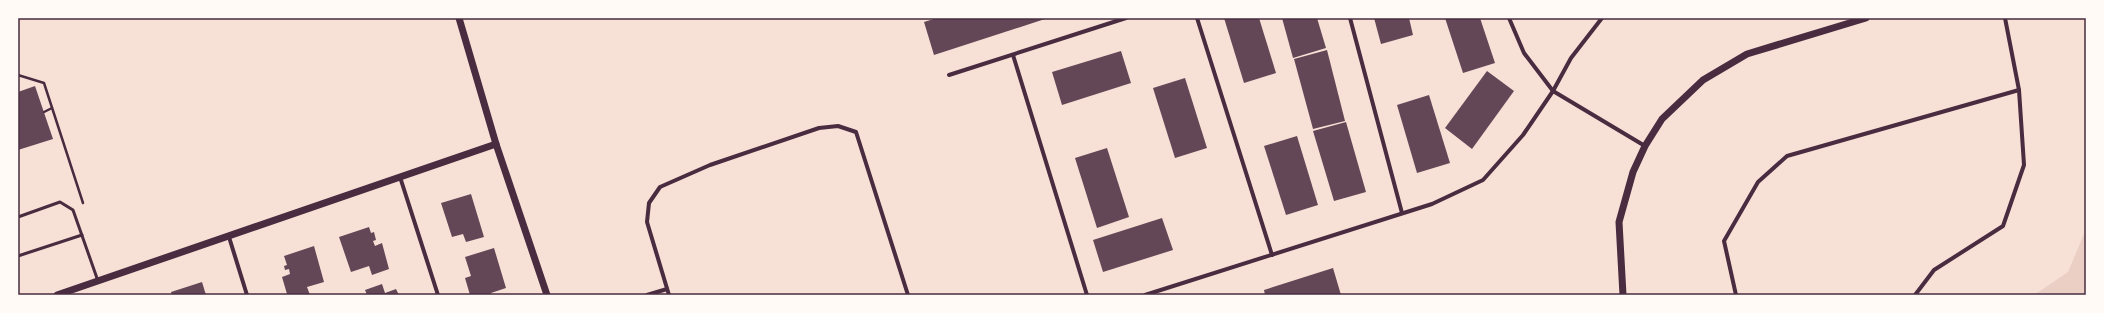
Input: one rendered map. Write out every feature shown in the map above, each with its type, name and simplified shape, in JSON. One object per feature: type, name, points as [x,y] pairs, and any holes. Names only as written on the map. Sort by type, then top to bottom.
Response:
[{"type":"street","points":[[459,18],[496,144],[547,295]]},
{"type":"street","points":[[949,75],[1126,18]]},
{"type":"street","points":[[1197,18],[1272,255]]},
{"type":"street","points":[[1350,18],[1402,213]]},
{"type":"street","points":[[1509,18],[1524,53],[1553,91],[1644,146]]},
{"type":"street","points":[[1145,295],[1432,204],[1483,180],[1523,135],[1553,91],[1571,58],[1602,18]]},
{"type":"street","points":[[1623,295],[1619,222],[1633,172],[1644,146],[1662,120],[1703,80],[1747,54],[1866,18]]},
{"type":"street","points":[[1915,295],[1934,270],[2003,226],[2024,166],[2019,90],[2005,18]]},
{"type":"street","points":[[1013,55],[1087,295]]},
{"type":"street","points":[[1736,295],[1724,241],[1758,182],[1787,156],[2019,90]]},
{"type":"street","points":[[669,295],[647,222],[649,203],[660,187],[710,165],[818,128],[838,126],[856,132],[908,295]]},
{"type":"street","points":[[57,295],[496,144]]},
{"type":"street","points":[[400,177],[438,295]]},
{"type":"street","points":[[229,237],[247,295]]},
{"type":"street","points":[[647,295],[667,289]]},
{"type":"lane","points":[[18,217],[60,202],[73,210],[98,281]]},
{"type":"lane","points":[[18,256],[82,235]]},
{"type":"path","points":[[18,75],[44,84],[83,203]]},
{"type":"path","points":[[44,112],[52,108]]},
{"type":"shaded area","points":[[2086,229],[2086,295],[2034,295],[2068,272]]},
{"type":"building","points":[[937,18],[1048,18],[934,55],[924,22]]},
{"type":"building","points":[[1224,18],[1259,18],[1276,73],[1244,83]]},
{"type":"building","points":[[1282,18],[1317,18],[1326,48],[1293,58]]},
{"type":"building","points":[[1374,18],[1409,18],[1413,35],[1381,44]]},
{"type":"building","points":[[1445,18],[1480,18],[1495,63],[1463,73]]},
{"type":"building","points":[[1327,50],[1345,121],[1313,129],[1294,59]]},
{"type":"building","points":[[1121,51],[1131,83],[1062,105],[1052,72]]},
{"type":"building","points":[[1487,71],[1514,91],[1472,149],[1445,128]]},
{"type":"building","points":[[1185,78],[1207,148],[1175,158],[1153,88]]},
{"type":"building","points":[[35,86],[53,139],[18,150],[18,92]]},
{"type":"building","points":[[1429,95],[1450,163],[1417,173],[1397,105]]},
{"type":"building","points":[[1346,122],[1366,192],[1334,201],[1313,131]]},
{"type":"building","points":[[1297,136],[1318,205],[1286,215],[1264,146]]},
{"type":"building","points":[[1107,148],[1129,217],[1097,228],[1075,158]]},
{"type":"building","points":[[471,194],[484,237],[466,242],[463,234],[452,237],[441,203]]},
{"type":"building","points":[[1162,218],[1173,250],[1103,272],[1093,240]]},
{"type":"building","points":[[369,227],[371,233],[374,232],[376,240],[373,241],[375,246],[382,243],[389,269],[372,275],[369,266],[351,272],[339,237]]},
{"type":"building","points":[[314,246],[324,282],[307,287],[310,295],[287,294],[282,277],[290,274],[289,269],[285,270],[284,266],[287,265],[284,256]]},
{"type":"building","points":[[494,248],[506,288],[491,293],[491,295],[470,295],[465,278],[471,276],[465,257]]},
{"type":"building","points":[[1333,268],[1341,295],[1265,295],[1264,290]]},
{"type":"building","points":[[202,282],[206,295],[172,295],[171,292]]},
{"type":"building","points":[[382,284],[385,293],[396,289],[399,295],[367,295],[365,290]]}]
